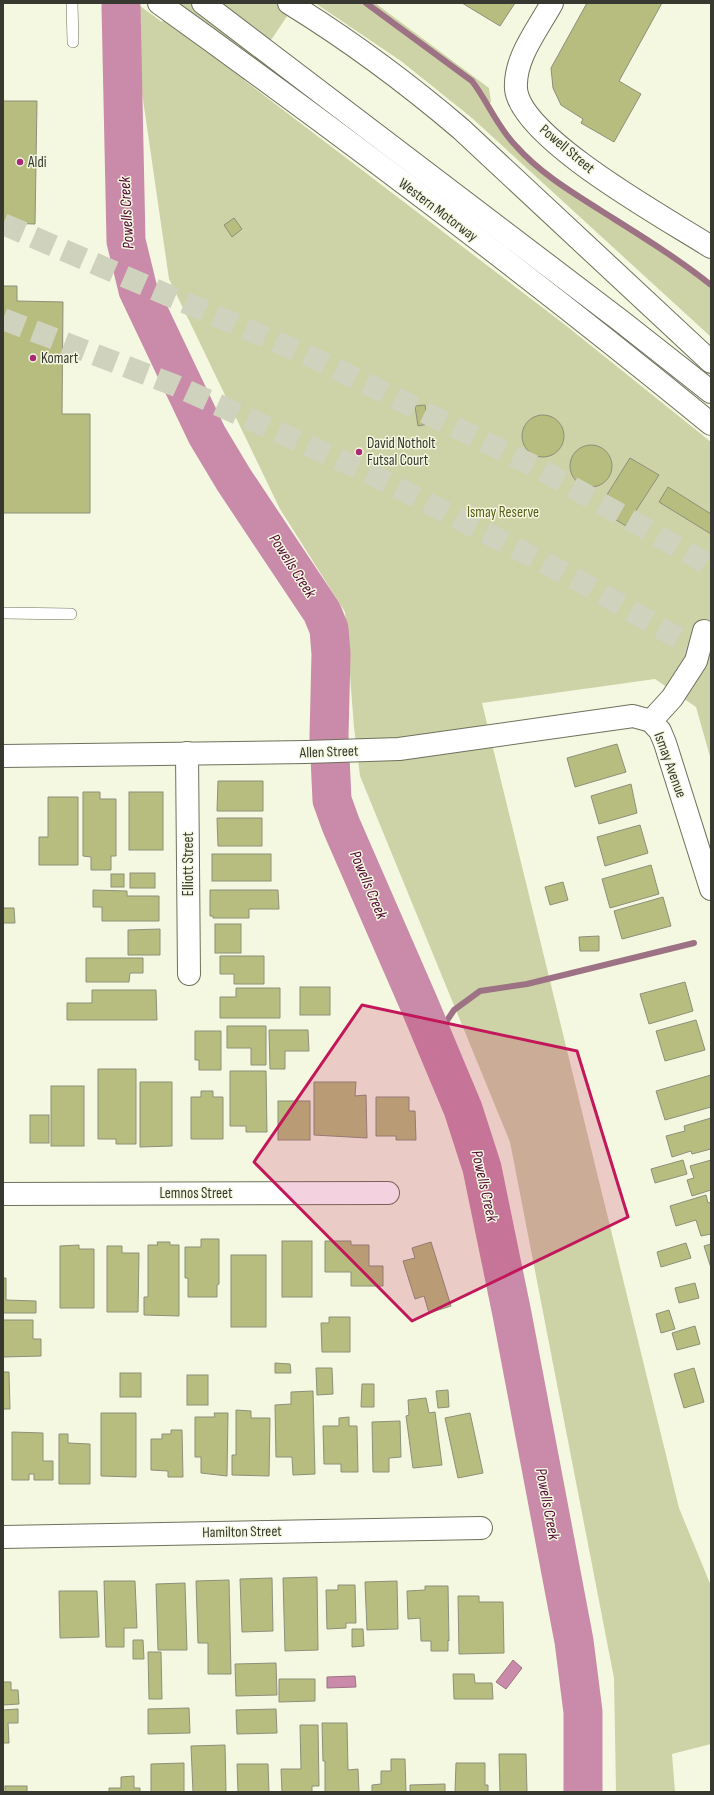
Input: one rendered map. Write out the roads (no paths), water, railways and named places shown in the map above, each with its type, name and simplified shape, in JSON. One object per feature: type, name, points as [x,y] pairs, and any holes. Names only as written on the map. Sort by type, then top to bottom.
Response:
[{"type":"main road","name":"Western Motorway","points":[[159,3],[299,103],[550,295],[711,424]]},
{"type":"main road","name":"Western Motorway","points":[[203,3],[313,85],[621,321],[711,392]]},
{"type":"main road","name":"Powell Street","points":[[552,3],[519,62],[516,90],[522,105],[530,118],[550,138],[597,174],[711,247]]},
{"type":"main road","points":[[292,5],[397,77],[440,111],[711,362]]},
{"type":"main road","name":"Ismay Avenue","points":[[704,631],[696,661],[672,698],[652,721],[660,731],[665,743],[711,889]]},
{"type":"main road","name":"Allen Street","points":[[3,756],[348,752],[404,748],[633,716],[652,721]]},
{"type":"main road","name":"Elliott Street","points":[[187,753],[189,974]]},
{"type":"main road","name":"Lemnos Street","points":[[3,1194],[388,1193]]},
{"type":"main road","name":"Hamilton Street","points":[[3,1537],[481,1528]]},
{"type":"lane","points":[[72,3],[73,42]]},
{"type":"lane","points":[[3,614],[71,614]]},
{"type":"waterway","points":[[366,3],[472,81],[503,131],[535,165],[578,196],[671,255],[711,285]]},
{"type":"waterway","name":"Powells Creek","points":[[121,6],[126,241],[138,290],[207,435],[234,480],[322,612],[329,629],[331,654],[329,736],[332,800],[341,825],[463,1109],[482,1168],[512,1314],[574,1641],[583,1712],[583,1792]]},
{"type":"waterway","points":[[437,1050],[444,1025],[454,1010],[480,991],[527,984],[694,943]]},
{"type":"tunnel","points":[[3,224],[316,359],[542,470],[711,566]]},
{"type":"tunnel","points":[[3,319],[174,385],[369,473],[574,578],[711,657]]},
{"type":"place","name":"Aldi","points":[[20,162]]},
{"type":"place","name":"Komart","points":[[33,358]]},
{"type":"place","name":"David Notholt Futsal Court","points":[[359,452]]},
{"type":"park label","name":"Ismay Reserve","points":[[503,512]]}]
